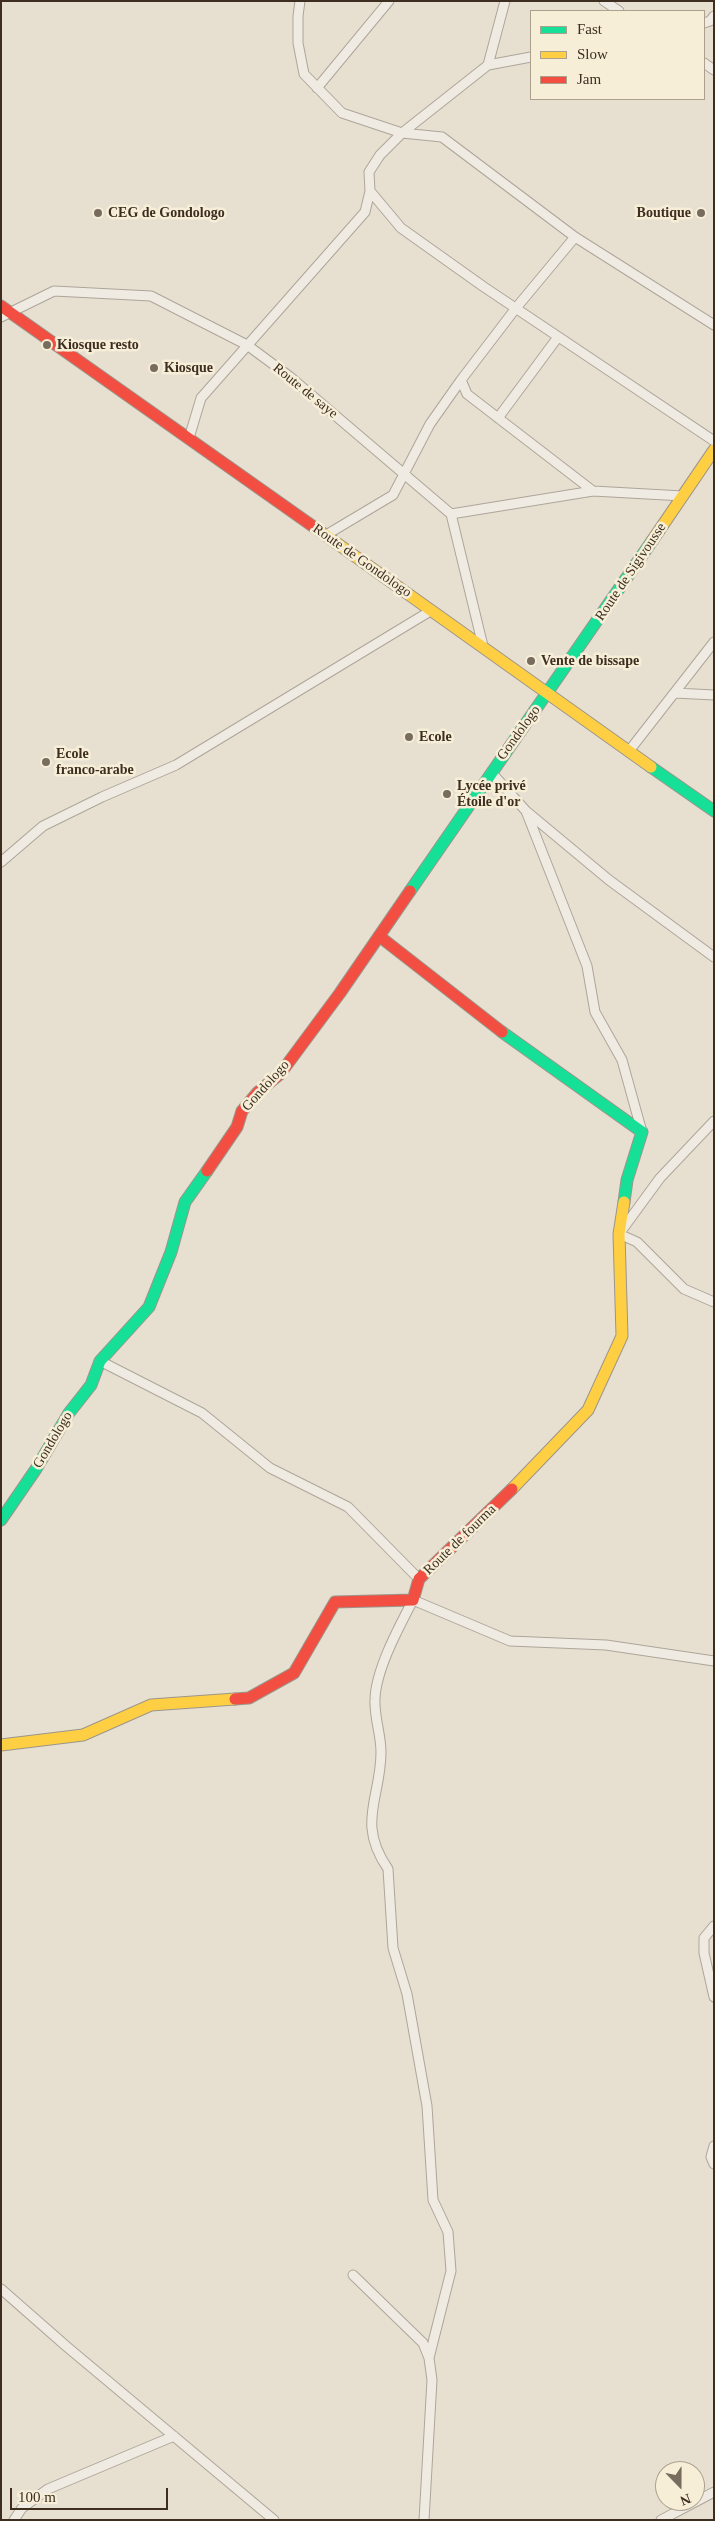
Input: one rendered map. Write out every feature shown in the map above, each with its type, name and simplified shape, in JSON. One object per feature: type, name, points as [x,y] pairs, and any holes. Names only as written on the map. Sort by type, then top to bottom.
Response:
[{"type":"street","points":[[300,1],[298,43],[304,74],[342,113],[402,133],[442,137],[575,237],[714,325]]},
{"type":"street","points":[[317,88],[389,1]]},
{"type":"street","points":[[488,65],[506,1]]},
{"type":"street","points":[[604,1],[618,10]]},
{"type":"street","points":[[189,438],[200,398],[365,212],[370,191],[369,172],[380,156],[402,133],[488,65],[530,58]]},
{"type":"street","points":[[370,191],[401,228],[558,337],[714,441]]},
{"type":"street","points":[[326,535],[393,495],[430,424],[461,380],[516,308],[575,237]]},
{"type":"street","name":"Route de saye","points":[[4,311],[54,291],[151,296],[247,345],[289,376],[451,514]]},
{"type":"street","name":"Route de Gondologo","points":[[4,311],[189,438],[714,812]]},
{"type":"street","points":[[498,418],[558,337]]},
{"type":"street","points":[[461,380],[467,394],[593,491]]},
{"type":"street","name":"Route de Sigivousse","points":[[549,693],[714,450]]},
{"type":"street","points":[[483,646],[451,514],[593,491],[683,496]]},
{"type":"street","points":[[1,862],[43,826],[102,797],[176,765],[432,610]]},
{"type":"street","points":[[629,750],[714,642]]},
{"type":"street","name":"Gondologo","points":[[1,1520],[41,1462],[68,1413],[92,1385],[100,1361],[149,1308],[171,1252],[185,1202],[237,1127],[242,1111],[258,1092],[280,1074],[379,936],[491,772],[549,693]]},
{"type":"street","points":[[675,693],[714,695]]},
{"type":"street","points":[[491,772],[526,812],[609,880],[714,957]]},
{"type":"street","points":[[526,812],[586,966],[595,1012],[622,1060],[642,1132]]},
{"type":"street","points":[[379,936],[486,1020],[642,1132]]},
{"type":"street","points":[[714,1121],[660,1178],[620,1234],[637,1242],[684,1289],[714,1302]]},
{"type":"street","name":"Route de fourma","points":[[412,1600],[420,1579],[513,1488],[588,1410],[622,1336],[620,1234],[627,1180],[642,1132]]},
{"type":"street","points":[[100,1361],[202,1413],[270,1468],[348,1507],[420,1579]]},
{"type":"street","points":[[412,1600],[388,1650],[375,1698],[381,1751],[370,1813],[373,1835],[380,1858],[388,1869],[393,1948],[407,1994],[420,2060],[427,2106],[433,2200],[448,2232],[451,2271],[429,2358]]},
{"type":"street","points":[[1,1745],[31,1743],[83,1735],[152,1705],[249,1698],[294,1673],[335,1602],[412,1600],[510,1641],[606,1645],[714,1661]]},
{"type":"street","points":[[714,1926],[704,1938],[704,1953],[714,1997]]},
{"type":"street","points":[[714,2146],[711,2157],[714,2164]]},
{"type":"street","points":[[353,2275],[423,2342],[429,2358],[432,2380],[424,2520]]},
{"type":"street","points":[[1,2289],[274,2520]]},
{"type":"street","points":[[14,2520],[22,2508],[48,2489],[174,2436]]},
{"type":"street","points":[[661,2520],[714,2492]]},
{"type":"traffic: fast","points":[[410,891],[652,541]]},
{"type":"traffic: fast","points":[[651,767],[714,811]]},
{"type":"traffic: fast","points":[[502,1032],[642,1132],[627,1180],[624,1202]]},
{"type":"traffic: fast","points":[[1,1520],[36,1469],[69,1413],[91,1385],[100,1361],[149,1307],[171,1252],[185,1202],[207,1171]]},
{"type":"traffic: slow","points":[[652,541],[714,450]]},
{"type":"traffic: slow","points":[[321,532],[651,767]]},
{"type":"traffic: slow","points":[[512,1489],[588,1410],[622,1336],[619,1234],[624,1202]]},
{"type":"traffic: slow","points":[[1,1745],[83,1735],[151,1705],[235,1699]]},
{"type":"traffic: jam","points":[[1,306],[321,532]]},
{"type":"traffic: jam","points":[[207,1171],[237,1127],[242,1111],[258,1092],[280,1074],[340,993],[410,891]]},
{"type":"traffic: jam","points":[[379,936],[502,1032]]},
{"type":"traffic: jam","points":[[235,1699],[249,1698],[294,1673],[335,1602],[413,1600],[419,1579],[512,1489]]},
{"type":"place","name":"CEG de Gondologo","points":[[98,213]]},
{"type":"place","name":"Boutique","points":[[701,213]]},
{"type":"place","name":"Kiosque resto","points":[[47,345]]},
{"type":"place","name":"Kiosque","points":[[154,368]]},
{"type":"place","name":"Vente de bissape","points":[[531,661]]},
{"type":"place","name":"Ecole","points":[[409,737]]},
{"type":"place","name":"Ecole franco-arabe","points":[[46,762]]},
{"type":"place","name":"Lycée privé Étoile d'or","points":[[447,794]]}]
